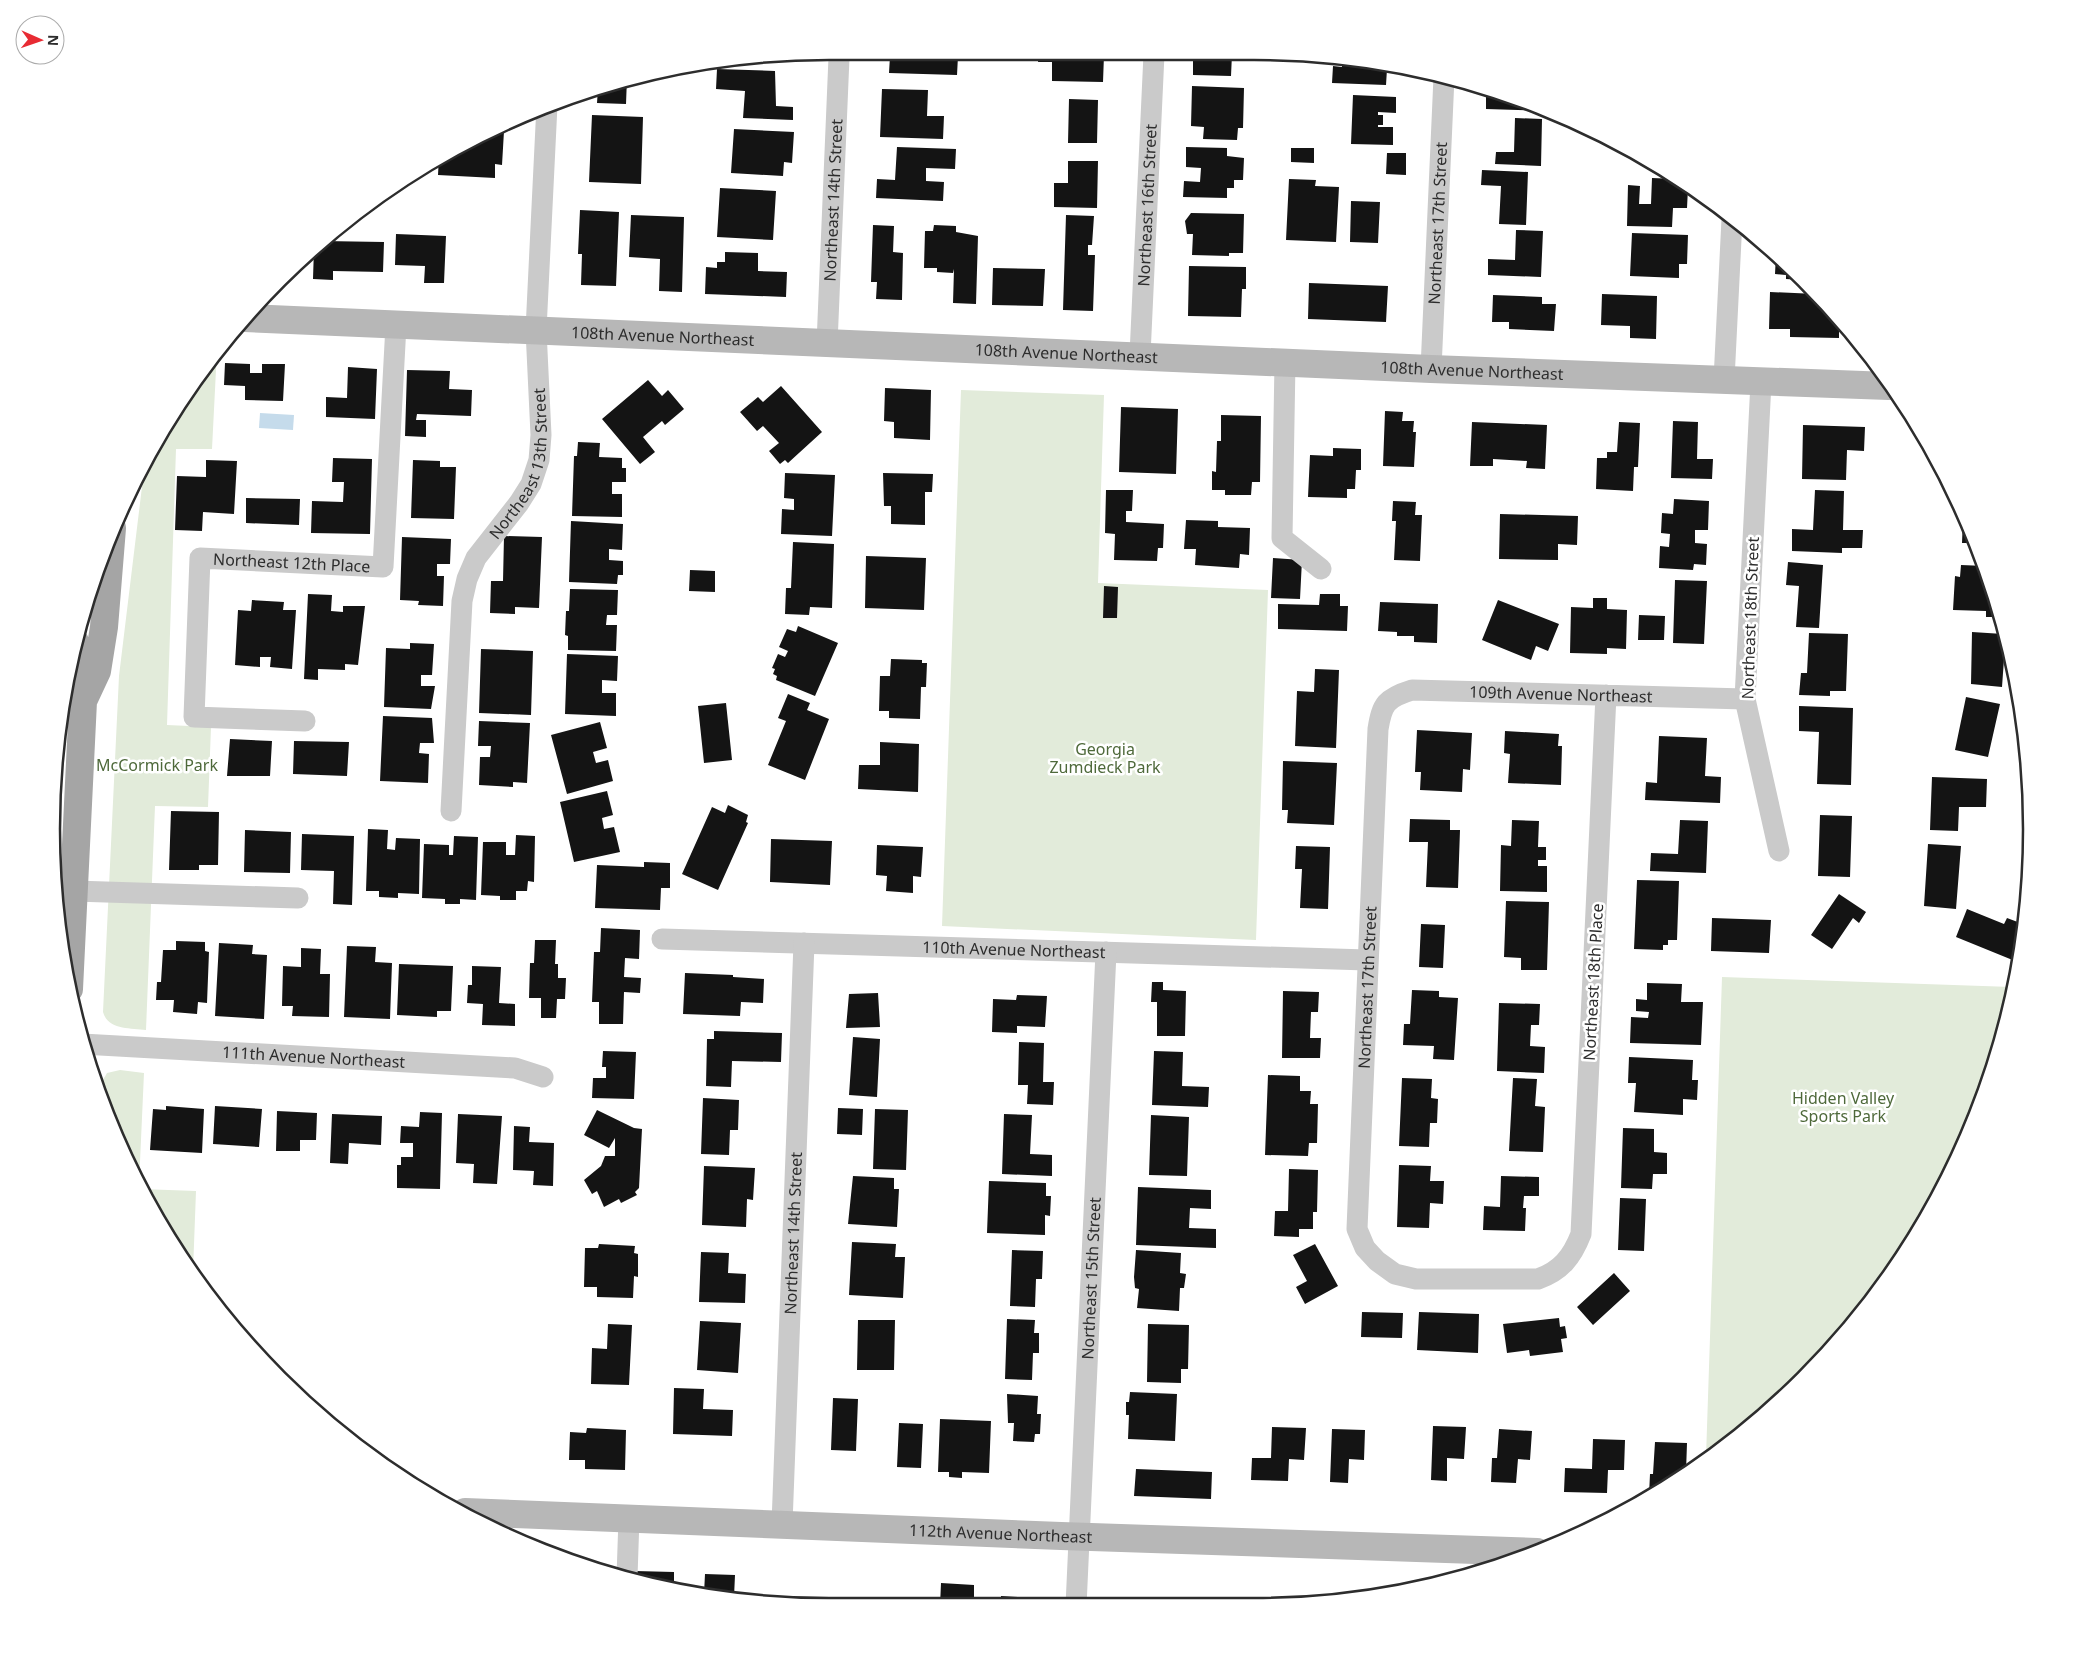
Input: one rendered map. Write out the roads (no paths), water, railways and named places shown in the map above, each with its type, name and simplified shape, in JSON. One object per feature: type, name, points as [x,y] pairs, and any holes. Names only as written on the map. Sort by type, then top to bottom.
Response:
[{"type":"main road","name":"108th Avenue Northeast","points":[[254,318],[1431,369],[1882,386]]},
{"type":"main road","points":[[83,701],[97,671],[104,627],[109,560]]},
{"type":"main road","points":[[71,956],[83,701],[76,676]]},
{"type":"main road","name":"112th Avenue Northeast","points":[[477,1512],[1079,1537],[1516,1551]]},
{"type":"street","name":"Northeast 14th Street","points":[[827,344],[839,60]]},
{"type":"street","name":"Northeast 16th Street","points":[[1140,355],[1154,60]]},
{"type":"street","name":"Northeast 17th Street","points":[[1431,369],[1444,84]]},
{"type":"street","name":"Northeast 13th Street","points":[[451,811],[461,616],[467,579],[476,558],[507,520],[531,484],[539,460],[540,435],[536,330],[547,115]]},
{"type":"street","points":[[1724,380],[1732,227]]},
{"type":"street","name":"Northeast 12th Place","points":[[305,721],[194,717],[200,558],[383,567],[396,325]]},
{"type":"street","points":[[1285,362],[1282,538],[1321,569]]},
{"type":"street","name":"Northeast 18th Street","points":[[1761,382],[1745,699],[1779,851]]},
{"type":"street","name":"109th Avenue Northeast","points":[[1381,708],[1397,694],[1412,690],[1745,699]]},
{"type":"street","name":"Northeast 18th Place","points":[[1377,1261],[1395,1274],[1416,1279],[1538,1279],[1551,1275],[1564,1264],[1574,1251],[1581,1234],[1606,695]]},
{"type":"street","name":"Northeast 17th Street","points":[[1377,1261],[1364,1248],[1357,1229],[1367,960],[1378,729],[1381,708]]},
{"type":"street","points":[[74,891],[298,898]]},
{"type":"street","name":"110th Avenue Northeast","points":[[662,939],[1367,960]]},
{"type":"street","name":"Northeast 14th Street","points":[[782,1524],[804,943]]},
{"type":"street","name":"Northeast 15th Street","points":[[1076,1598],[1106,952]]},
{"type":"street","name":"111th Avenue Northeast","points":[[91,1045],[515,1068],[544,1077]]},
{"type":"street","points":[[627,1571],[629,1518]]},
{"type":"water","points":[[260,413],[294,415],[293,430],[259,428]]},
{"type":"park label","name":"Georgia Zumdieck Park","points":[[1105,758]]},
{"type":"park label","name":"McCormick Park","points":[[157,765]]},
{"type":"park label","name":"Hidden Valley Sports Park","points":[[1843,1107]]}]
